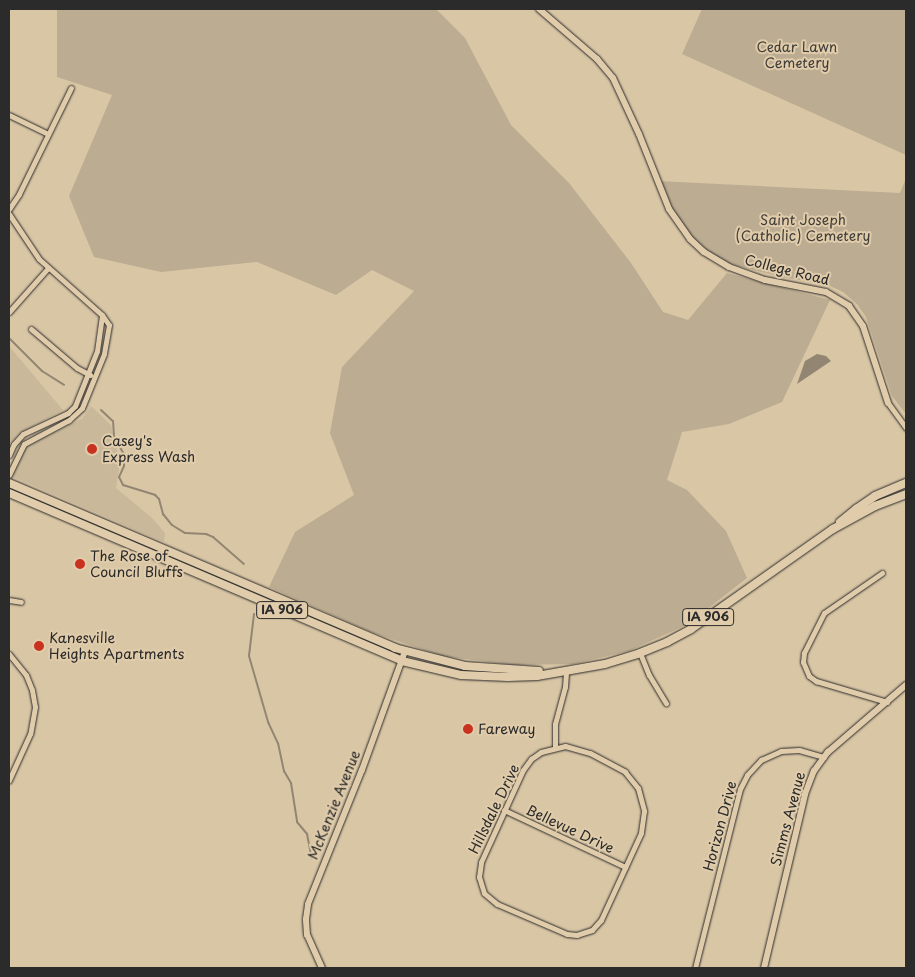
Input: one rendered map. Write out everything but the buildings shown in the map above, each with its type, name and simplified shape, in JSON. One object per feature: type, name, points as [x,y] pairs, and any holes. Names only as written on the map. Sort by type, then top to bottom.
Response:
[{"type":"main road","name":"IA 906","points":[[9,483],[406,651],[471,667],[526,671],[566,671]]},
{"type":"main road","name":"IA 906","points":[[9,493],[402,661],[435,670],[471,676],[521,677],[605,664],[640,653],[691,629],[833,529],[865,502],[906,483]]},
{"type":"main road","name":"IA 906","points":[[833,529],[875,506],[906,494]]},
{"type":"street","name":"College Road","points":[[539,9],[597,59],[613,78],[638,131],[669,209],[690,239],[704,252],[729,268],[765,280],[826,292],[849,306],[863,326],[882,392],[906,428]]},
{"type":"street","points":[[9,209],[19,194],[71,88]]},
{"type":"street","points":[[9,115],[48,134]]},
{"type":"street","points":[[9,214],[39,259],[102,315],[108,325],[107,341],[95,378],[80,412],[69,420],[27,441],[18,452],[9,475]]},
{"type":"street","points":[[9,312],[48,268]]},
{"type":"street","points":[[9,455],[14,444],[23,434],[70,411],[78,400],[98,346],[102,315]]},
{"type":"street","points":[[32,329],[88,375],[95,378]]},
{"type":"street","points":[[882,573],[824,613],[804,653],[803,662],[809,676],[816,681],[887,702]]},
{"type":"street","points":[[9,600],[21,602]]},
{"type":"street","name":"McKenzie Avenue","points":[[320,967],[307,934],[306,918],[308,904],[362,770],[406,651]]},
{"type":"street","points":[[640,653],[649,675],[666,702]]},
{"type":"street","points":[[9,654],[26,675],[32,690],[35,707],[30,734],[9,780]]},
{"type":"street","points":[[555,747],[555,724],[566,687],[566,671]]},
{"type":"street","name":"Simms Avenue","points":[[764,968],[805,794],[814,771],[824,757],[906,685]]},
{"type":"street","name":"Hillsdale Drive","points":[[555,747],[577,748],[625,772],[634,782],[642,798],[644,823],[625,867],[601,920],[592,930],[583,934],[567,934],[497,904],[482,890],[479,880],[479,869],[523,770],[531,759],[541,752],[555,747]]},
{"type":"street","name":"Horizon Drive","points":[[695,968],[740,789],[746,775],[761,760],[781,751],[799,750],[824,757]]},
{"type":"street","name":"Bellevue Drive","points":[[504,810],[625,867]]},
{"type":"shaded area","points":[[9,346],[63,410],[18,434],[9,445]]},
{"type":"shaded area","points":[[817,354],[826,356],[831,361],[797,384],[805,361]]},
{"type":"shaded area","points":[[91,406],[111,425],[120,462],[116,488],[151,517],[165,533],[164,542],[11,476],[23,452],[31,443],[82,419]]},
{"type":"green space","points":[[57,9],[436,9],[465,38],[511,125],[569,183],[631,263],[663,312],[688,320],[727,273],[830,300],[782,402],[729,424],[682,432],[667,480],[687,490],[726,531],[747,578],[688,624],[629,651],[574,664],[515,665],[442,656],[371,632],[269,587],[295,532],[354,495],[330,433],[342,367],[414,291],[372,270],[336,295],[257,262],[161,272],[94,257],[69,196],[112,95],[57,77]]},
{"type":"green space","name":"Cedar Lawn Cemetery","points":[[702,9],[906,9],[906,155],[682,54]]},
{"type":"green space","name":"Saint Joseph (Catholic) Cemetery","points":[[906,178],[906,414],[892,396],[866,317],[857,304],[843,292],[828,285],[782,277],[715,260],[675,219],[658,181],[900,193]]},
{"type":"waterway","points":[[9,338],[42,371],[64,385]]},
{"type":"waterway","points":[[101,410],[113,421],[114,437],[124,454],[124,466],[119,477],[123,485],[155,495],[159,499],[163,514],[172,525],[185,533],[206,534],[213,537],[244,564]]},
{"type":"waterway","points":[[254,614],[249,656],[268,722],[278,743],[284,771],[291,783],[297,822],[307,834],[312,859]]},
{"type":"place","name":"Casey's Express Wash","points":[[92,449]]},
{"type":"place","name":"The Rose of Council Bluffs","points":[[80,564]]},
{"type":"place","name":"Kanesville Heights Apartments","points":[[39,646]]},
{"type":"place","name":"Fareway","points":[[468,729]]}]
